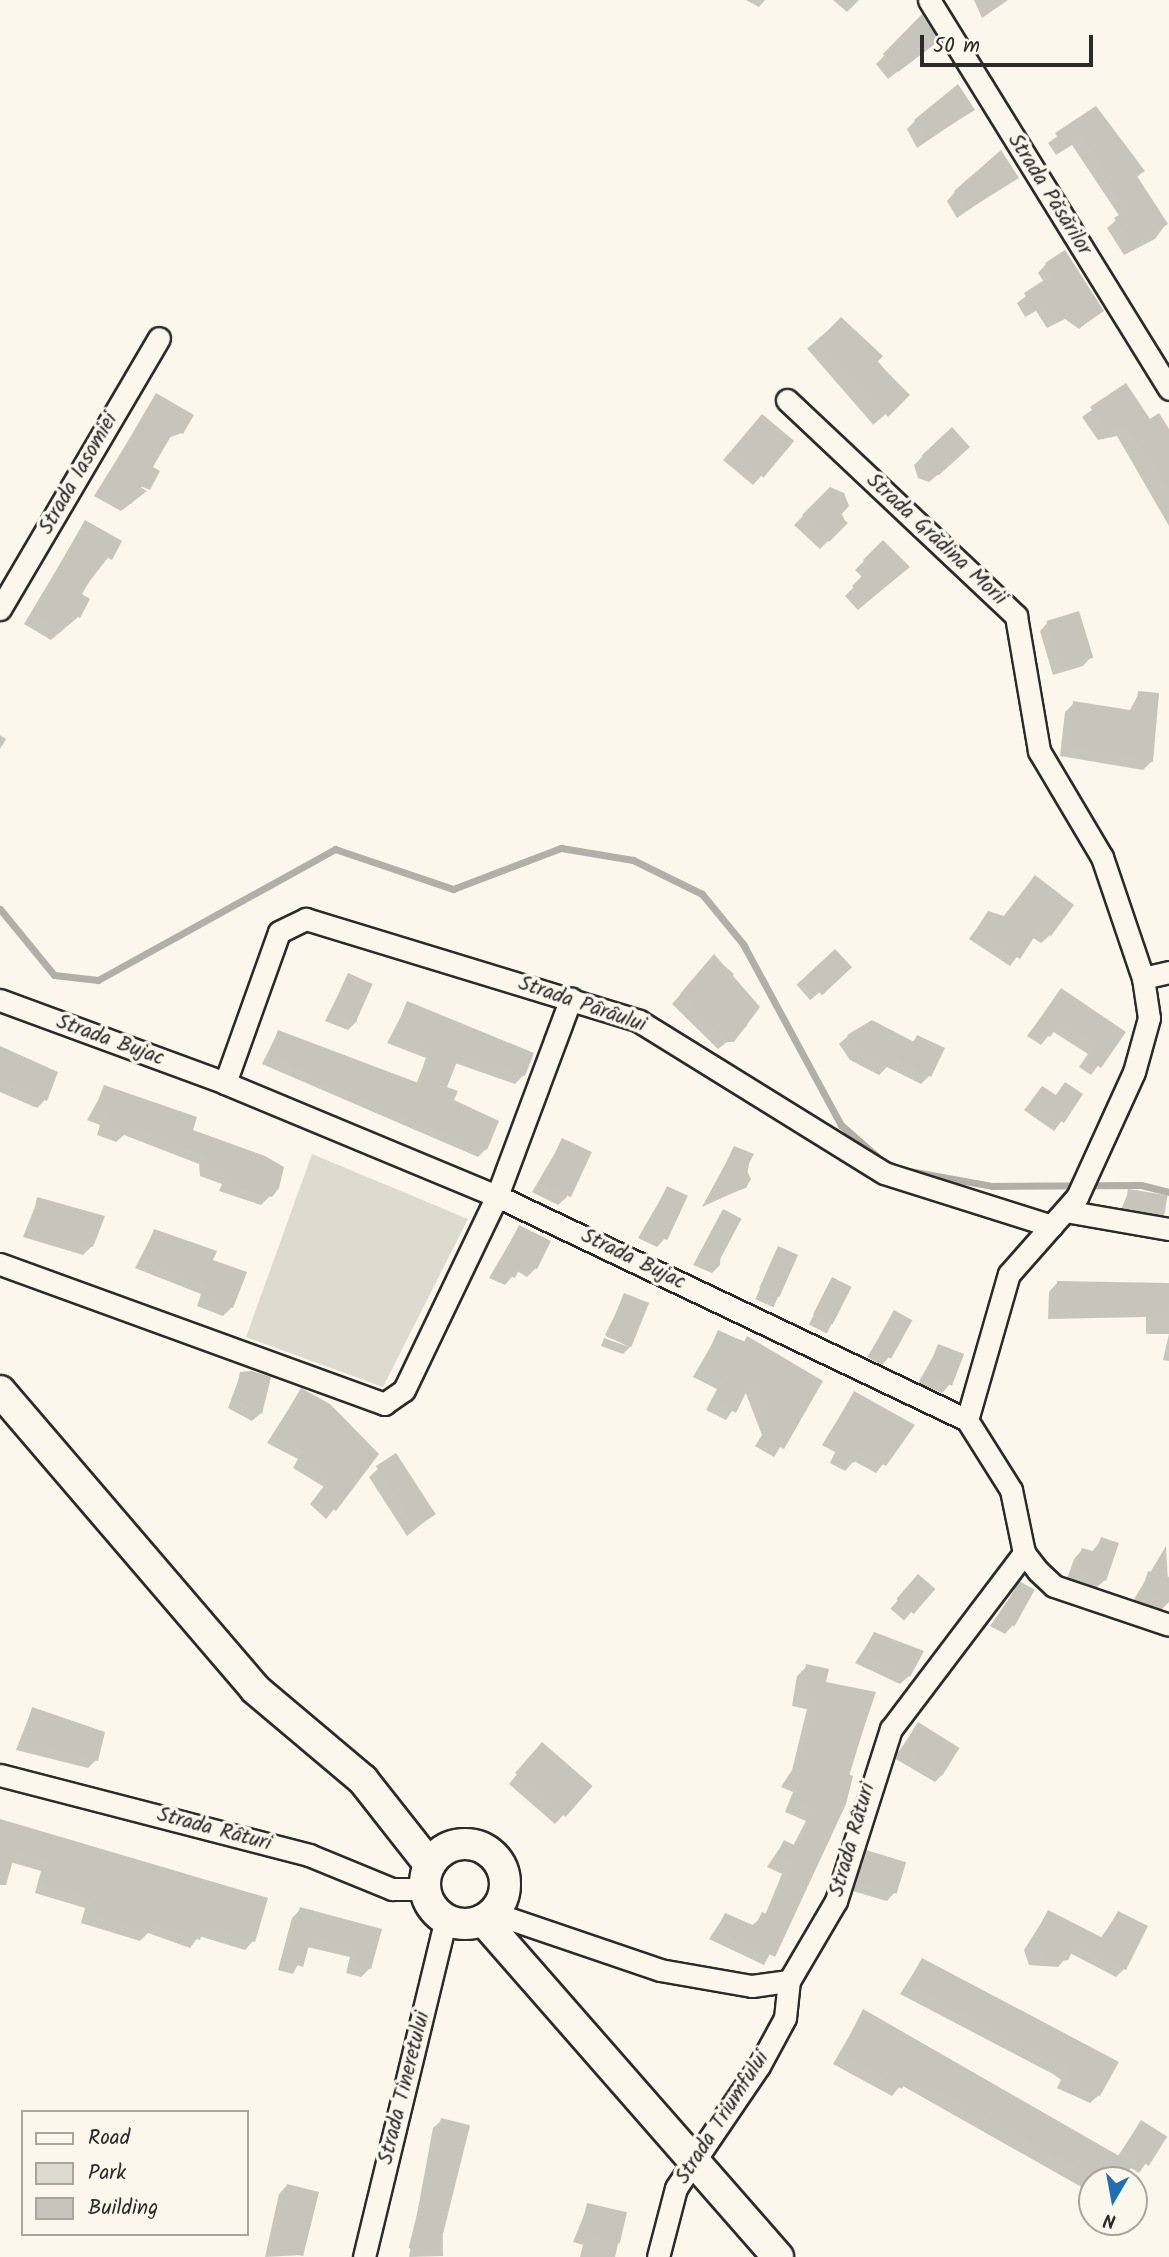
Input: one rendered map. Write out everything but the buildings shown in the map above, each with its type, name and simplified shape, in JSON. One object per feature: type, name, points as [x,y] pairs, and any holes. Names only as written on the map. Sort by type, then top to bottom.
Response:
[{"type":"street","name":"Strada Păsărilor","points":[[929,0],[1169,389]]},
{"type":"street","name":"Strada Iasomiei","points":[[0,609],[159,338]]},
{"type":"street","name":"Strada Grădina Morii","points":[[787,400],[1016,616],[1039,751],[1102,857],[1143,978],[1145,1031],[1092,1164],[1065,1211],[1009,1274],[967,1420]]},
{"type":"street","name":"Strada Pârâului","points":[[225,1083],[279,932],[289,922],[322,922],[639,1021],[884,1173],[1065,1211],[1169,1229]]},
{"type":"street","points":[[1143,978],[1169,972]]},
{"type":"street","points":[[0,1264],[384,1404],[404,1390],[497,1196],[571,998]]},
{"type":"street","name":"Strada Bujac","points":[[0,1000],[225,1083],[497,1196],[967,1420]]},
{"type":"street","points":[[0,1391],[255,1689],[363,1780],[428,1877],[446,1919],[488,1916],[660,1970],[752,1986],[789,1981]]},
{"type":"street","points":[[967,1420],[1011,1490],[1024,1553],[1054,1586],[1169,1625]]},
{"type":"street","name":"Strada Râturi","points":[[789,1981],[836,1901],[891,1729],[1024,1553]]},
{"type":"street","name":"Strada Râturi","points":[[0,1775],[309,1855],[392,1889],[428,1877]]},
{"type":"street","points":[[428,1877],[453,1846],[488,1851],[505,1881],[488,1916]]},
{"type":"street","points":[[488,1916],[692,2161],[778,2257]]},
{"type":"street","name":"Strada Tineretului","points":[[364,2257],[446,1919]]},
{"type":"street","name":"Strada Triumfului","points":[[658,2257],[676,2188],[772,2042],[785,2018],[789,1981]]},
{"type":"green space","points":[[312,1154],[468,1219],[383,1387],[246,1337]]},
{"type":"waterway","points":[[0,909],[54,975],[98,980],[335,849],[453,889],[561,848],[633,860],[702,894],[743,944],[841,1125],[880,1159]]},
{"type":"waterway","points":[[909,1171],[992,1186],[1141,1185],[1169,1192]]}]
